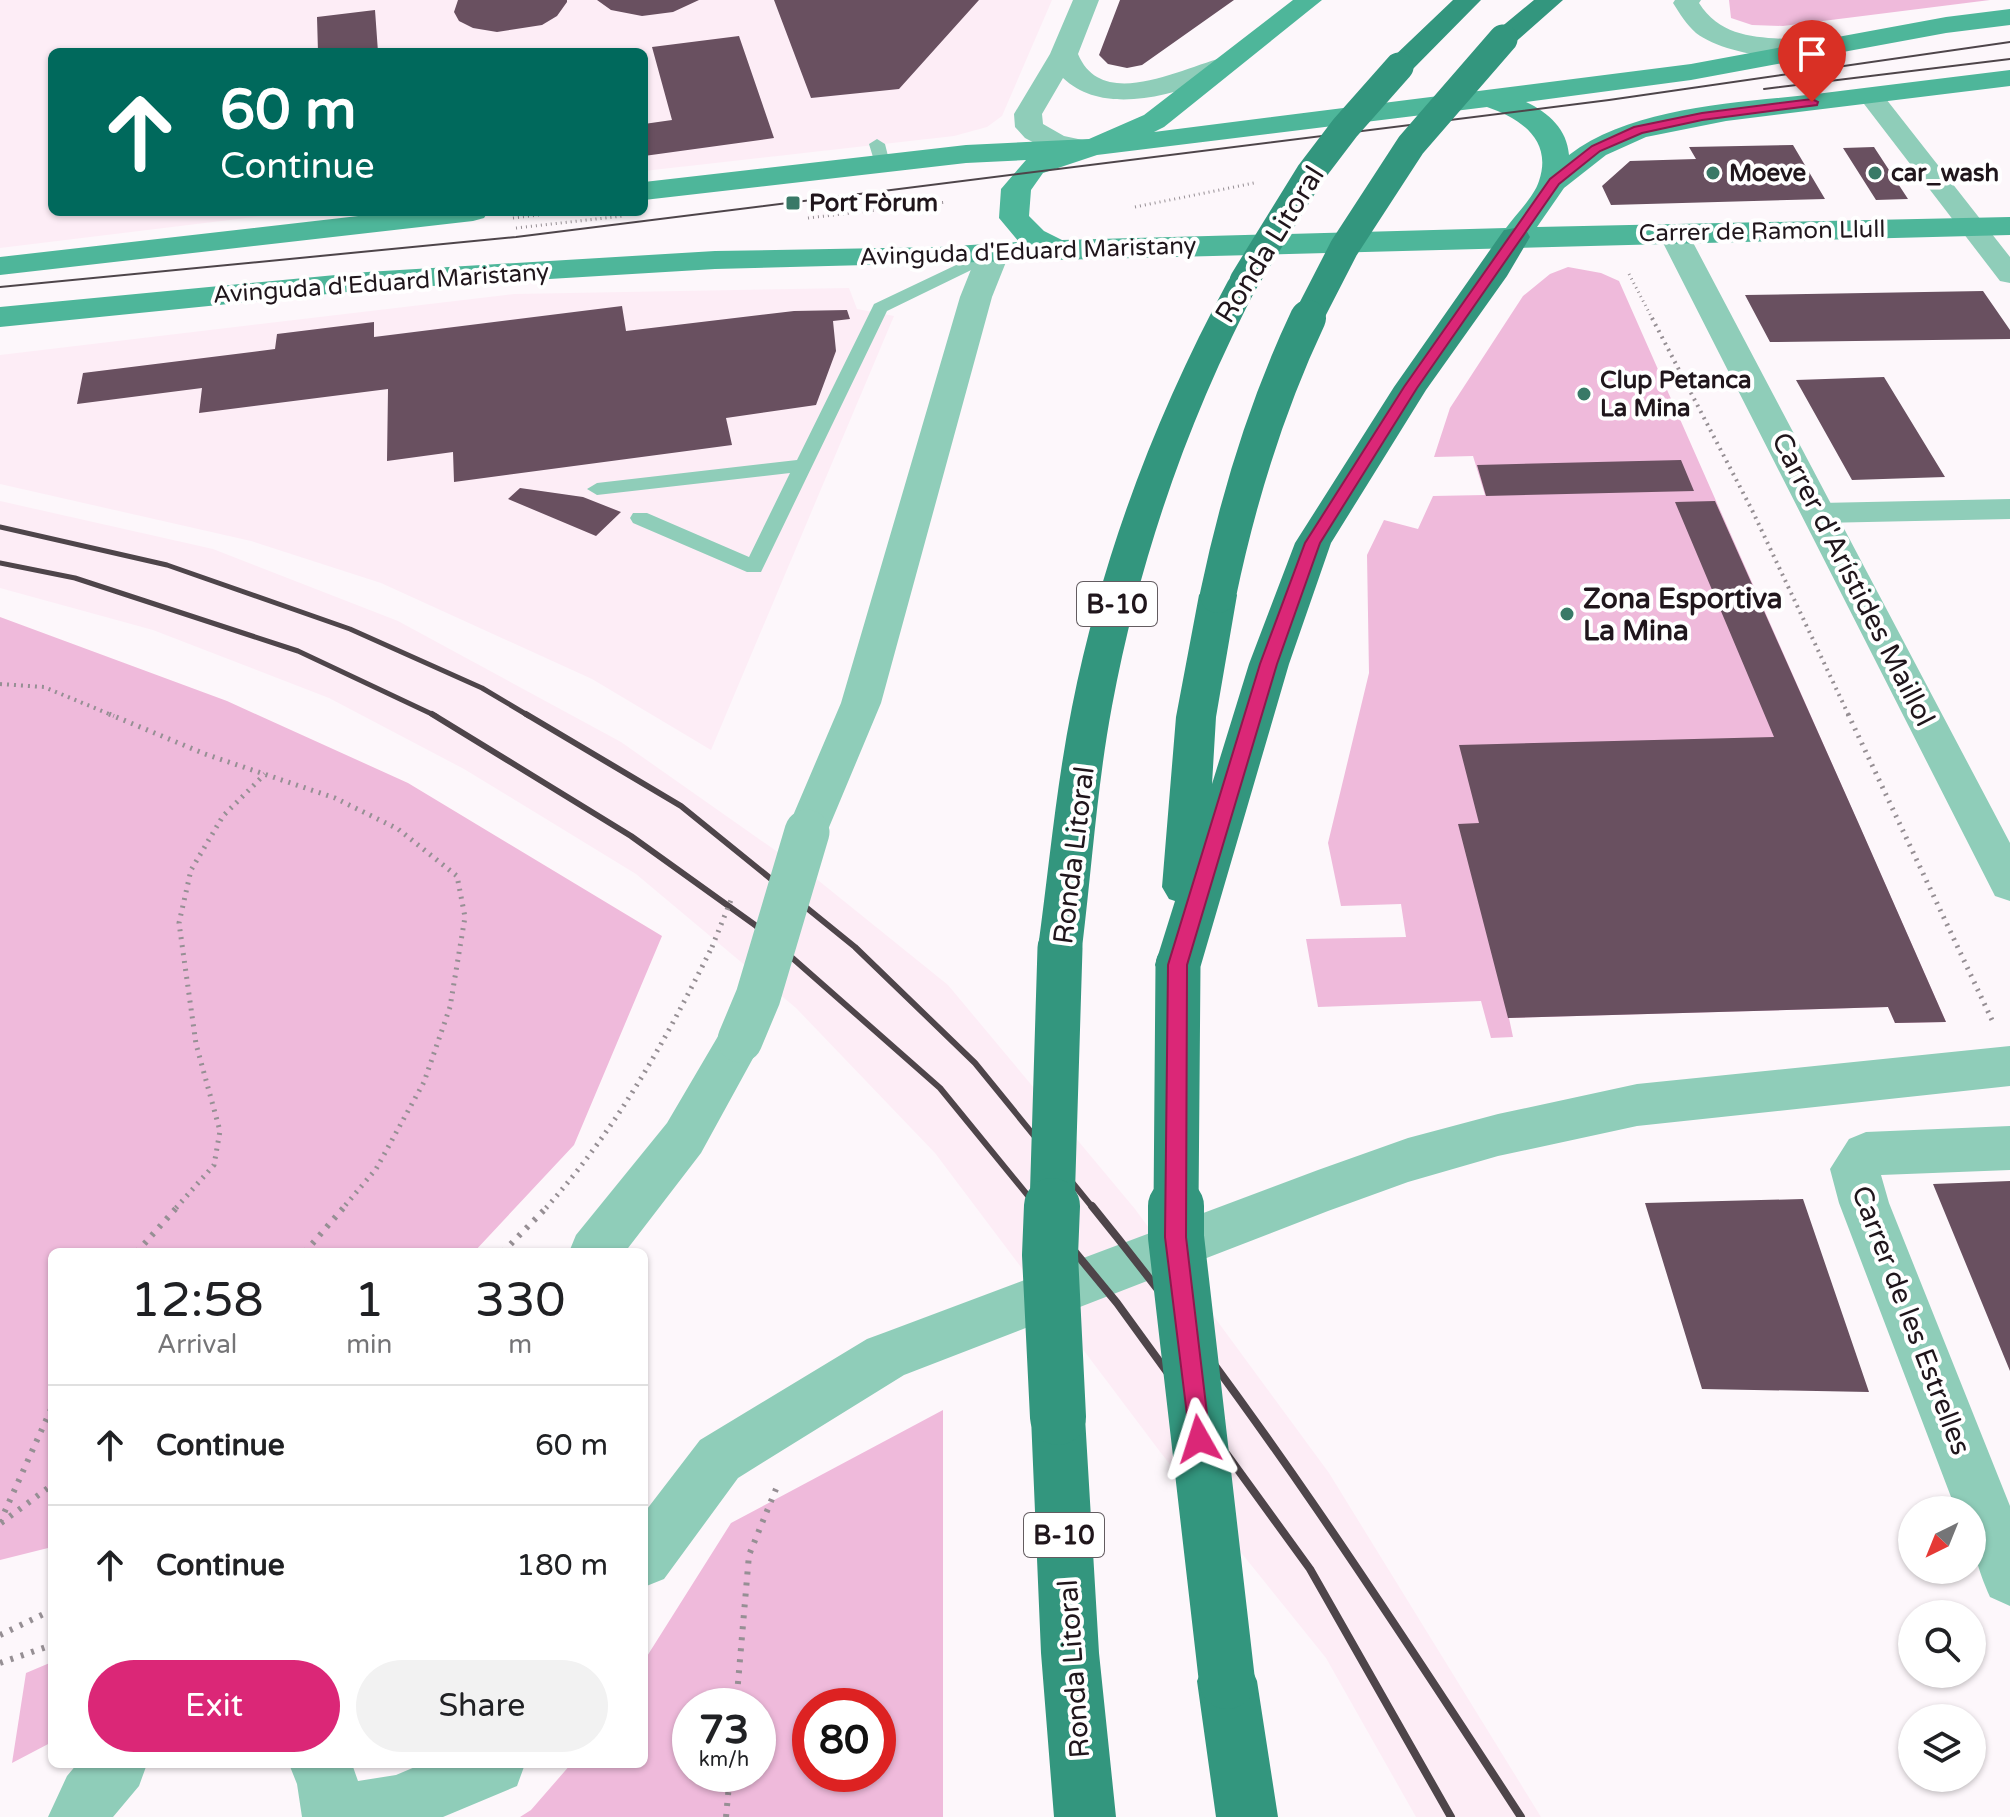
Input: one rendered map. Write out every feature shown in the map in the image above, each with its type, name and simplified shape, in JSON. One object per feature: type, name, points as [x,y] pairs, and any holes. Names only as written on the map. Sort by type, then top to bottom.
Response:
[{"type":"highway","name":"Ronda Litoral","points":[[1085,1817],[1070,1653],[1050,1255],[1060,948],[1092,708],[1133,540],[1170,431],[1212,339],[1310,174],[1345,128],[1399,67],[1468,0]]},
{"type":"highway","points":[[1247,1817],[1227,1681],[1176,1237],[1178,965],[1196,717],[1225,557],[1255,452],[1294,347],[1373,199],[1413,142],[1503,39],[1550,0]]},
{"type":"highway","points":[[1178,965],[1269,664],[1313,543],[1411,387],[1491,276],[1515,237]]},
{"type":"main road","points":[[1057,249],[1033,238],[1014,218],[1016,189],[1033,167],[1116,139],[1154,121],[1309,0]]},
{"type":"main road","points":[[648,190],[880,154],[1082,148],[1226,133],[1691,72],[1946,25],[2010,17]]},
{"type":"main road","points":[[1515,237],[1554,182],[1596,149],[1638,130],[1726,113],[2010,78]]},
{"type":"main road","points":[[1485,98],[1522,110],[1552,134],[1558,159],[1554,182]]},
{"type":"main road","name":"Avinguda d'Eduard Maristany","points":[[0,266],[434,216]]},
{"type":"main road","name":"Carrer de Ramon Llull","points":[[1515,237],[2010,226]]},
{"type":"main road","name":"Avinguda d'Eduard Maristany","points":[[0,317],[169,299],[496,273],[715,260],[1515,237]]},
{"type":"street","points":[[1082,148],[1050,142],[1029,127],[1028,114],[1064,54],[1086,0]]},
{"type":"street","points":[[1688,0],[1686,3],[1692,18],[1732,39],[1781,49],[1816,50]]},
{"type":"street","points":[[1064,54],[1074,75],[1094,85],[1134,91],[1172,85],[1222,66]]},
{"type":"street","points":[[1870,95],[2010,275]]},
{"type":"street","name":"Carrer d'Arístides Maillol","points":[[1673,233],[2010,884]]},
{"type":"street","points":[[597,1248],[684,1138],[740,1040],[758,997],[807,832],[861,703],[976,297],[994,252]]},
{"type":"street","points":[[1820,513],[2010,509]]},
{"type":"street","points":[[648,1554],[719,1459],[886,1357],[1318,1192],[1408,1160],[1498,1135],[1637,1105],[2004,1049]]},
{"type":"street","name":"Carrer de les Estrelles","points":[[2010,1148],[1866,1154],[1855,1169],[1864,1203],[2010,1577]]},
{"type":"street","points":[[79,1817],[89,1798],[114,1768]]},
{"type":"street","points":[[322,1768],[326,1775],[333,1817],[396,1806],[486,1768]]},
{"type":"lane","points":[[640,518],[754,567],[880,308],[994,252]]},
{"type":"lane","points":[[597,489],[804,465]]},
{"type":"path","name":"Avinguda d'Eduard Maristany","points":[[1128,209],[1266,181]]},
{"type":"path","points":[[1623,262],[1752,510],[2004,1049]]},
{"type":"path","points":[[0,684],[44,687],[205,754],[335,798],[398,829],[457,876],[465,917],[450,1007],[424,1082],[376,1169],[308,1248]]},
{"type":"path","points":[[141,1248],[214,1165],[220,1131],[196,1044],[179,923],[191,870],[223,816],[265,774]]},
{"type":"path","points":[[507,1248],[531,1226],[600,1142],[653,1063],[712,947]]},
{"type":"path","points":[[0,1523],[48,1416]]},
{"type":"path","points":[[738,1688],[749,1555],[781,1477]]},
{"type":"path","points":[[0,1523],[48,1488]]},
{"type":"path","points":[[0,1635],[48,1612]]},
{"type":"path","points":[[0,1663],[48,1646]]},
{"type":"path","points":[[726,1817],[728,1792]]},
{"type":"shaded area","points":[[0,0],[1052,0],[1002,116],[987,127],[954,136],[648,171],[648,48],[48,48],[48,216],[261,216],[0,248]]},
{"type":"shaded area","points":[[1729,0],[1990,0],[1783,26],[1752,25],[1731,18]]},
{"type":"shaded area","name":"Zona Esportiva La Mina","points":[[1568,267],[1601,273],[1619,281],[1946,1022],[1895,1023],[1888,1007],[1509,1018],[1513,1037],[1491,1038],[1481,1001],[1318,1007],[1306,939],[1406,937],[1401,904],[1341,906],[1328,843],[1369,673],[1367,555],[1384,520],[1418,529],[1433,496],[1485,495],[1473,456],[1434,457],[1450,408],[1523,296],[1550,274]]},
{"type":"shaded area","points":[[849,288],[857,309],[894,316],[711,750],[592,679],[381,583],[251,541],[0,484],[0,355],[514,294]]},
{"type":"shaded area","points":[[0,501],[213,549],[398,621],[621,742],[819,881],[948,985],[1135,1209],[1329,1473],[1541,1817],[1416,1817],[1326,1658],[1161,1453],[935,1153],[796,1008],[636,874],[464,769],[329,698],[153,630],[0,588]]},
{"type":"shaded area","points":[[0,617],[227,701],[408,783],[662,936],[574,1145],[478,1248],[48,1248],[48,1548],[0,1560]]},
{"type":"shaded area","points":[[943,1410],[943,1817],[520,1817],[531,1810],[568,1768],[648,1768],[648,1655],[731,1523]]},
{"type":"shaded area","points":[[48,1664],[48,1744],[12,1763],[26,1673]]},
{"type":"building","points":[[458,0],[567,2],[557,16],[542,25],[497,32],[473,28],[459,21],[454,12]]},
{"type":"building","points":[[597,0],[699,0],[673,12],[642,16],[611,10]]},
{"type":"building","points":[[774,0],[979,0],[899,89],[811,98]]},
{"type":"building","points":[[1120,0],[1234,0],[1142,65],[1127,68],[1108,64],[1099,55]]},
{"type":"building","points":[[375,10],[378,48],[318,48],[317,17]]},
{"type":"building","points":[[739,36],[774,138],[648,155],[648,123],[672,120],[652,47]]},
{"type":"building","name":"Moeve","points":[[1793,145],[1825,199],[1611,205],[1602,186],[1630,161],[1696,159],[1689,147]]},
{"type":"building","name":"car_wash","points":[[1874,147],[1908,199],[1876,200],[1843,148]]},
{"type":"building","points":[[1983,291],[2010,330],[2010,339],[1770,342],[1745,295]]},
{"type":"building","points":[[622,306],[626,331],[794,311],[847,310],[850,319],[833,321],[836,351],[816,405],[726,418],[732,445],[454,482],[453,452],[387,461],[388,389],[199,413],[202,388],[77,404],[83,373],[275,349],[277,334],[374,322],[374,337]]},
{"type":"building","points":[[1884,377],[1945,477],[1852,480],[1796,380]]},
{"type":"building","points":[[1681,460],[1694,491],[1486,496],[1477,465]]},
{"type":"building","points":[[520,488],[583,497],[621,512],[596,536],[508,499]]},
{"type":"building","points":[[1715,501],[1946,1022],[1895,1023],[1888,1007],[1508,1018],[1458,824],[1479,823],[1459,745],[1774,737],[1675,502]]},
{"type":"building","points":[[2010,1181],[2010,1371],[1933,1184]]},
{"type":"building","points":[[1803,1199],[1869,1392],[1702,1389],[1645,1203]]},
{"type":"tram line","points":[[0,287],[516,237],[1609,100],[2010,42]]},
{"type":"tram line","points":[[1764,89],[2010,59]]},
{"type":"railway","points":[[0,527],[167,565],[350,629],[482,688],[529,716]]},
{"type":"railway","points":[[0,563],[75,578],[298,651],[433,715]]},
{"type":"railway","points":[[526,714],[681,806],[855,947],[975,1063],[1093,1208]]},
{"type":"railway","points":[[433,715],[631,836],[755,925],[940,1088],[1038,1208]]},
{"type":"railway","points":[[1037,1206],[1117,1303],[1310,1569],[1451,1817]]},
{"type":"railway","points":[[1092,1206],[1261,1429],[1521,1817]]},
{"type":"place","name":"Moeve","points":[[1713,173]]},
{"type":"place","name":"car_wash","points":[[1875,173]]},
{"type":"place","name":"Port Fòrum","points":[[793,203]]},
{"type":"place","name":"Clup Petanca La Mina","points":[[1584,394]]},
{"type":"place","name":"Zona Esportiva La Mina","points":[[1567,614]]},
{"type":"route","points":[[1199,1439],[1176,1237],[1178,965],[1269,664],[1313,543],[1411,387],[1554,182],[1596,149],[1638,130],[1702,116],[1812,102]]}]
